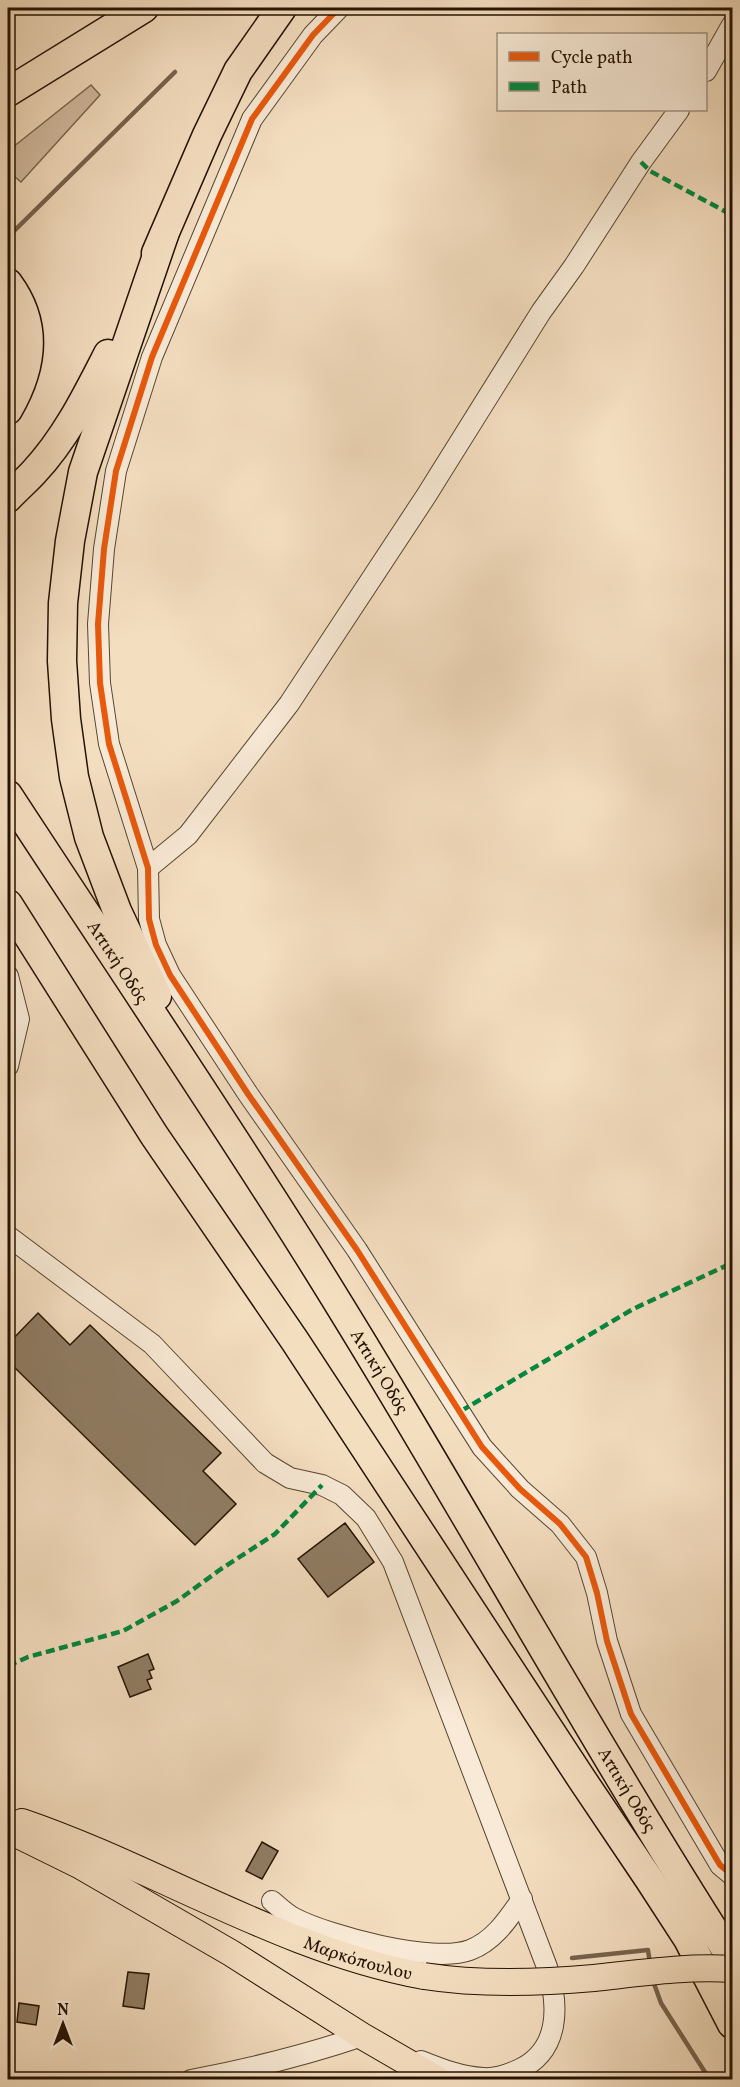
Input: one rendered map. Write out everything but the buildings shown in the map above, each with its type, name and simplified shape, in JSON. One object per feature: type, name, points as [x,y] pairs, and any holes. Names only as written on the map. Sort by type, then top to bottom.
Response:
[{"type":"highway","points":[[8,92],[144,8]]},
{"type":"highway","points":[[8,498],[41,464],[87,396],[118,335],[238,71],[282,8]]},
{"type":"highway","points":[[164,235],[83,472],[63,603],[62,661],[66,719],[74,777],[89,837],[117,911],[155,990],[175,1048]]},
{"type":"highway","points":[[8,411],[21,383],[28,358],[29,339],[26,317],[13,291]]},
{"type":"highway","name":"Αττική Οδός","points":[[8,795],[302,1245],[443,1477],[608,1761],[732,1959]]},
{"type":"highway","name":"Αττική Οδός","points":[[8,904],[154,1136],[295,1341],[649,1879],[687,1939],[732,2024]]},
{"type":"main road","name":"Μαρκόπουλου","points":[[8,1817],[88,1847],[306,1942],[353,1958],[424,1976],[475,1982],[518,1982],[694,1969],[732,1969]]},
{"type":"main road","points":[[8,1830],[79,1865],[231,1953],[362,2036],[438,2079]]},
{"type":"street","points":[[339,8],[313,35],[252,119],[152,357],[116,471],[104,549],[98,624],[100,683],[109,744],[148,868],[148,919],[156,945],[170,975],[248,1094],[357,1250],[482,1447],[520,1489],[560,1524],[586,1557],[597,1593],[607,1641],[631,1714],[720,1865],[732,1875]]},
{"type":"street","points":[[707,68],[732,25]]},
{"type":"street","points":[[148,868],[188,835],[288,704],[426,496],[541,312],[574,266],[640,162],[678,111]]},
{"type":"street","points":[[8,976],[19,1019],[8,1066]]},
{"type":"street","points":[[8,1236],[152,1344],[265,1463],[290,1478],[322,1485],[342,1495],[366,1518],[393,1562],[550,1976],[555,2005],[554,2025],[550,2039],[543,2052],[534,2061],[524,2068],[500,2077],[471,2077],[439,2068],[362,2036],[324,2049],[246,2069],[191,2079]]},
{"type":"street","points":[[272,1901],[292,1918],[357,1941],[421,1952],[459,1953],[488,1940],[504,1925],[522,1899]]},
{"type":"shaded area","points":[[91,85],[100,95],[21,182],[8,171],[8,151]]},
{"type":"waterway","points":[[12,233],[175,72]]},
{"type":"waterway","points":[[572,1958],[648,1950],[650,1964]]},
{"type":"waterway","points":[[652,1978],[661,2003],[710,2080]]},
{"type":"marked path","points":[[641,162],[650,171],[732,215]]},
{"type":"marked path","points":[[461,1411],[633,1309],[732,1263]]},
{"type":"marked path","points":[[8,1666],[28,1657],[123,1631],[177,1601],[275,1534],[322,1485]]},
{"type":"cycle path","points":[[339,8],[313,35],[252,119],[152,357],[116,471],[104,549],[98,624],[100,683],[109,744],[148,868],[149,919],[156,945],[170,975],[248,1094],[357,1250],[482,1447],[520,1489],[560,1524],[586,1557],[597,1593],[607,1641],[631,1714],[720,1865],[732,1875]]}]
